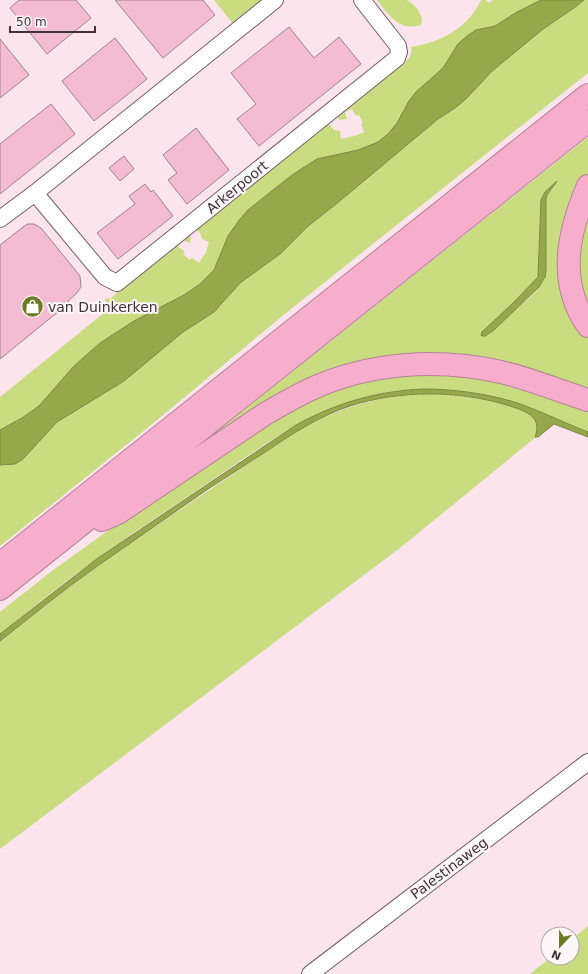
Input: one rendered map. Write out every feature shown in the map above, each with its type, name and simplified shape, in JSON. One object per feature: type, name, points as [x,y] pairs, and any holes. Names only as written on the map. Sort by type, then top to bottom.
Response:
[{"type":"highway","points":[[0,564],[588,95]]},
{"type":"highway","points":[[0,588],[588,121]]},
{"type":"highway","points":[[588,186],[573,227],[568,270],[574,299],[580,314],[588,326]]},
{"type":"highway","points":[[58,541],[118,513],[265,414],[312,389],[358,373],[383,367],[420,363],[462,365],[515,376],[588,400]]},
{"type":"street","points":[[0,218],[35,193],[275,0]]},
{"type":"street","name":"Arkerpoort","points":[[35,193],[105,277],[117,283],[397,58],[399,52],[398,46],[362,0]]},
{"type":"street","name":"Palestinaweg","points":[[310,974],[588,762]]},
{"type":"shaded area","points":[[214,0],[266,0],[234,25]]},
{"type":"shaded area","points":[[377,0],[407,0],[416,7],[420,14],[422,18],[421,25],[413,27],[395,21]]},
{"type":"shaded area","points":[[481,0],[486,0],[489,3],[493,0],[541,0],[517,12],[495,26],[486,27],[458,44],[443,68],[409,101],[397,123],[388,134],[378,142],[358,150],[317,159],[292,175],[248,210],[214,270],[200,284],[184,295],[134,321],[100,343],[74,366],[39,406],[22,418],[0,430],[0,397],[110,308],[105,300],[108,298],[110,299],[187,232],[191,238],[190,243],[182,240],[178,247],[185,252],[183,254],[190,260],[192,258],[199,263],[206,252],[209,242],[202,239],[195,226],[326,121],[334,130],[340,131],[341,139],[364,132],[361,124],[363,123],[359,115],[356,116],[352,109],[345,112],[347,119],[340,120],[334,115],[395,66],[397,68],[405,62],[410,57],[411,47],[443,38],[461,26],[475,10]]},
{"type":"shaded area","points":[[541,0],[584,0],[543,29],[491,72],[467,98],[438,119],[307,227],[280,254],[240,283],[214,312],[183,332],[124,381],[57,422],[23,459],[15,464],[0,465],[0,430],[22,418],[39,406],[74,366],[100,343],[134,321],[184,295],[200,284],[214,270],[228,236],[248,210],[292,175],[317,159],[358,150],[378,142],[388,134],[397,123],[409,101],[416,92],[443,68],[458,44],[467,36],[476,30],[495,26],[517,12]]},
{"type":"shaded area","points":[[584,0],[588,0],[588,73],[286,313],[151,425],[0,546],[0,465],[15,464],[57,422],[124,381],[183,332],[214,312],[240,283],[280,254],[307,227],[438,119],[467,98],[491,72],[543,29]]},
{"type":"shaded area","points":[[588,137],[588,177],[567,237],[588,333],[588,395],[383,363],[166,472]],"holes":[[[557,181],[547,195],[545,277],[534,293],[526,301],[482,332],[538,277],[541,200],[545,192]]]},
{"type":"shaded area","points":[[557,181],[547,195],[546,199],[545,277],[539,287],[494,330],[485,336],[482,336],[482,332],[538,277],[541,200],[545,192]]},
{"type":"shaded area","points":[[588,215],[588,306],[579,281],[580,242]]},
{"type":"shaded area","points":[[439,373],[500,381],[588,409],[588,432],[528,408],[488,396],[468,392],[424,389],[390,392],[358,399],[328,410],[272,440],[109,550],[60,586],[0,634],[0,612],[53,570],[109,530],[287,412],[331,391],[385,376]]},
{"type":"shaded area","points":[[423,389],[467,392],[511,401],[588,432],[588,437],[554,424],[538,437],[535,437],[537,430],[534,419],[520,409],[488,400],[468,397],[428,394],[409,395],[389,397],[350,406],[307,426],[208,489],[84,576],[0,641],[0,634],[98,558],[296,425],[326,410],[373,395]]},
{"type":"shaded area","points":[[428,393],[469,397],[503,403],[517,408],[529,413],[535,420],[537,427],[536,437],[400,548],[0,849],[0,641],[95,567],[297,431],[329,415],[360,404],[393,397]]},
{"type":"shaded area","points":[[588,926],[588,974],[530,974],[540,966],[580,966],[580,932]]},
{"type":"building","points":[[19,0],[76,0],[91,18],[47,54],[10,8]]},
{"type":"building","points":[[115,0],[203,0],[215,15],[163,58]]},
{"type":"building","points":[[289,27],[314,58],[339,37],[361,64],[259,146],[237,119],[256,104],[231,73]]},
{"type":"building","points":[[115,38],[147,79],[94,121],[62,81]]},
{"type":"building","points":[[0,39],[29,75],[0,98]]},
{"type":"building","points":[[51,104],[75,134],[0,194],[0,144]]},
{"type":"building","points":[[196,128],[229,170],[187,204],[168,180],[177,173],[163,155]]},
{"type":"building","points":[[124,156],[134,169],[120,181],[109,168]]},
{"type":"building","points":[[145,184],[151,192],[153,190],[173,216],[118,259],[97,233],[135,204],[129,196]]},
{"type":"building","points":[[27,224],[34,224],[41,228],[80,276],[81,287],[68,301],[69,303],[0,359],[0,245]]},
{"type":"place","name":"van Duinkerken","points":[[32,307]]}]
